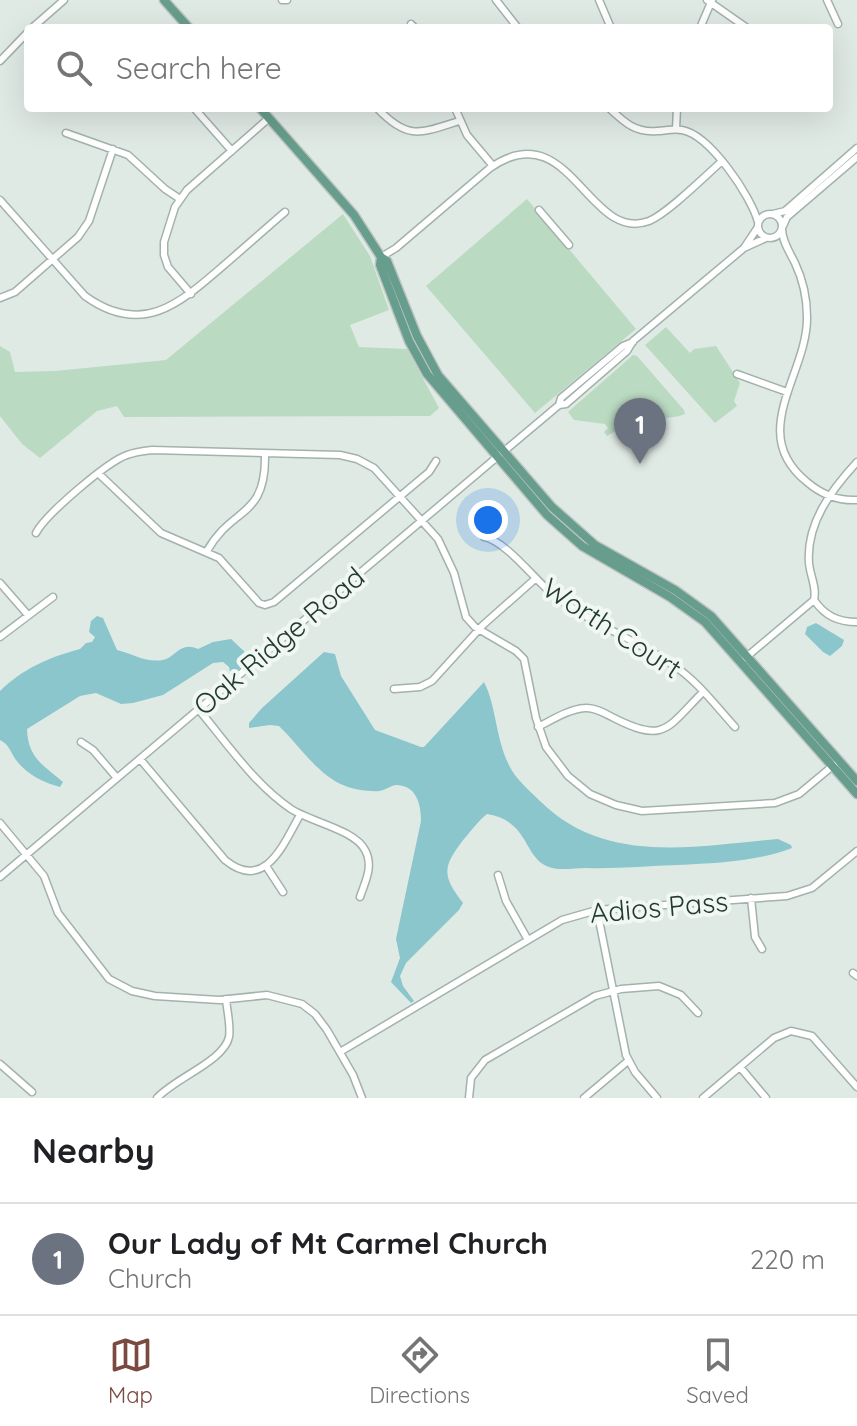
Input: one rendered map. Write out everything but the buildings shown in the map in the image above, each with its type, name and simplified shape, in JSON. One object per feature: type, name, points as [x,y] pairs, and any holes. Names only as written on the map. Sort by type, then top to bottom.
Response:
[{"type":"main road","points":[[164,0],[185,24]]},
{"type":"main road","points":[[264,112],[354,215],[381,257],[380,265],[418,358],[442,395],[500,455],[547,515],[573,539],[685,606],[745,659],[836,763],[857,794]]},
{"type":"main road","points":[[836,763],[857,781]]},
{"type":"street","points":[[37,24],[64,0]]},
{"type":"street","points":[[496,0],[515,24]]},
{"type":"street","points":[[599,0],[609,24]]},
{"type":"street","points":[[827,0],[838,24]]},
{"type":"street","points":[[701,24],[710,1],[742,24]]},
{"type":"street","points":[[0,61],[24,36]]},
{"type":"street","points":[[198,112],[232,151]]},
{"type":"street","points":[[381,112],[394,125],[414,133],[459,121]]},
{"type":"street","points":[[456,112],[467,135],[493,166]]},
{"type":"street","points":[[613,112],[628,125],[641,131],[676,129],[697,135],[751,204],[760,234],[791,256]]},
{"type":"street","points":[[676,129],[677,112]]},
{"type":"street","points":[[191,294],[168,267],[163,249],[180,199],[269,118]]},
{"type":"street","points":[[66,133],[134,158],[165,189],[180,199]]},
{"type":"street","points":[[758,225],[770,214],[785,211],[857,148]]},
{"type":"street","points":[[0,298],[15,292],[78,237],[89,221],[113,149]]},
{"type":"street","points":[[381,257],[396,248],[493,166],[521,155],[553,161],[570,174],[609,215],[633,224],[655,218],[721,162]]},
{"type":"street","points":[[769,238],[779,235],[787,217],[857,157]]},
{"type":"street","points":[[0,200],[85,296],[116,312],[130,314],[155,313],[174,306],[285,212]]},
{"type":"street","points":[[751,204],[780,218],[804,289],[807,320],[804,345],[787,392],[780,423],[785,452],[802,478],[828,496],[857,500]]},
{"type":"street","points":[[539,210],[569,245]]},
{"type":"street","name":"Oak Ridge Road","points":[[0,877],[559,405],[561,398],[744,248],[758,225]]},
{"type":"street","name":"Oak Ridge Road","points":[[744,248],[769,238]]},
{"type":"street","points":[[737,374],[787,392]]},
{"type":"street","points":[[36,533],[45,520],[117,459],[141,451],[340,455],[357,459],[374,468],[438,539],[454,573],[466,617],[479,630],[524,659],[538,727],[554,759],[578,786],[604,801],[642,811],[775,803],[799,794],[836,763]]},
{"type":"street","points":[[207,551],[218,534],[260,495],[264,483],[265,455]]},
{"type":"street","points":[[99,474],[161,533],[207,551],[224,563],[259,603],[265,605],[274,602],[429,472],[436,461]]},
{"type":"street","points":[[745,659],[814,600],[810,548],[828,496],[857,462]]},
{"type":"street","name":"Worth Court","points":[[484,537],[497,542],[535,579],[574,610],[675,666],[735,727]]},
{"type":"street","points":[[394,689],[414,689],[432,681],[479,630],[535,579]]},
{"type":"street","points":[[0,583],[28,615]]},
{"type":"street","points":[[0,637],[53,597]]},
{"type":"street","points":[[814,600],[833,618],[857,622]]},
{"type":"street","points":[[538,727],[584,707],[640,731],[654,732],[671,723],[703,692]]},
{"type":"street","points":[[199,710],[264,787],[300,815],[352,836],[364,847],[369,866],[360,897]]},
{"type":"street","points":[[81,742],[93,750],[117,778]]},
{"type":"street","points":[[140,759],[229,863],[247,870],[266,866],[277,855],[300,815]]},
{"type":"street","points":[[0,823],[46,879],[58,913],[109,979],[123,988],[142,994],[193,999],[267,995],[302,1004],[321,1022],[340,1052],[360,1098]]},
{"type":"street","name":"Adios Pass","points":[[340,1052],[562,920],[597,910],[787,896],[818,884],[857,852]]},
{"type":"street","points":[[266,866],[283,892]]},
{"type":"street","points":[[498,875],[506,901],[528,940]]},
{"type":"street","points":[[751,898],[755,937],[762,949]]},
{"type":"street","points":[[597,910],[628,1061],[657,1098]]},
{"type":"street","points":[[469,1098],[471,1078],[485,1060],[587,999],[612,991],[652,986],[681,995],[698,1013]]},
{"type":"street","points":[[157,1098],[175,1081],[214,1059],[222,1051],[229,1034],[226,999]]},
{"type":"street","points":[[703,1098],[778,1035],[800,1031],[819,1042],[857,1087]]},
{"type":"street","points":[[584,1098],[628,1061]]},
{"type":"street","points":[[0,1064],[32,1092]]},
{"type":"street","points":[[740,1067],[766,1098]]},
{"type":"green space","points":[[527,199],[636,329],[535,413],[426,286]]},
{"type":"green space","points":[[343,214],[370,256],[389,310],[350,325],[359,347],[407,349],[439,408],[430,416],[124,417],[117,406],[97,411],[40,458],[22,444],[0,416],[0,346],[10,352],[15,372],[166,360]]},
{"type":"green space","points":[[666,327],[690,353],[694,349],[716,346],[740,383],[734,401],[737,406],[715,423],[645,345]]},
{"type":"green space","points":[[633,355],[685,414],[639,420],[640,425],[632,427],[630,423],[607,436],[605,424],[574,420],[568,412]]},
{"type":"water","points":[[97,616],[103,618],[117,650],[140,658],[163,660],[182,648],[198,649],[231,639],[246,653],[247,662],[231,676],[229,667],[223,662],[213,663],[163,695],[133,703],[121,704],[96,693],[80,696],[27,729],[30,747],[43,765],[63,782],[60,787],[25,770],[0,740],[0,691],[37,665],[92,642],[95,637],[89,632],[91,621]]},
{"type":"water","points":[[816,623],[844,640],[842,646],[830,656],[805,634],[807,627]]},
{"type":"water","points":[[324,652],[335,654],[341,676],[375,730],[421,747],[484,682],[502,747],[514,773],[524,786],[566,822],[593,835],[653,847],[778,839],[792,848],[750,859],[721,862],[558,869],[549,867],[534,856],[519,831],[511,824],[487,814],[452,856],[447,871],[451,885],[463,903],[406,963],[400,976],[414,1001],[411,1003],[391,982],[400,958],[396,939],[421,821],[416,797],[404,786],[375,791],[346,786],[317,767],[279,726],[249,728],[249,723],[262,708]]},
{"type":"place","name":"Our Lady of Mt Carmel Church","points":[[640,464]]}]
